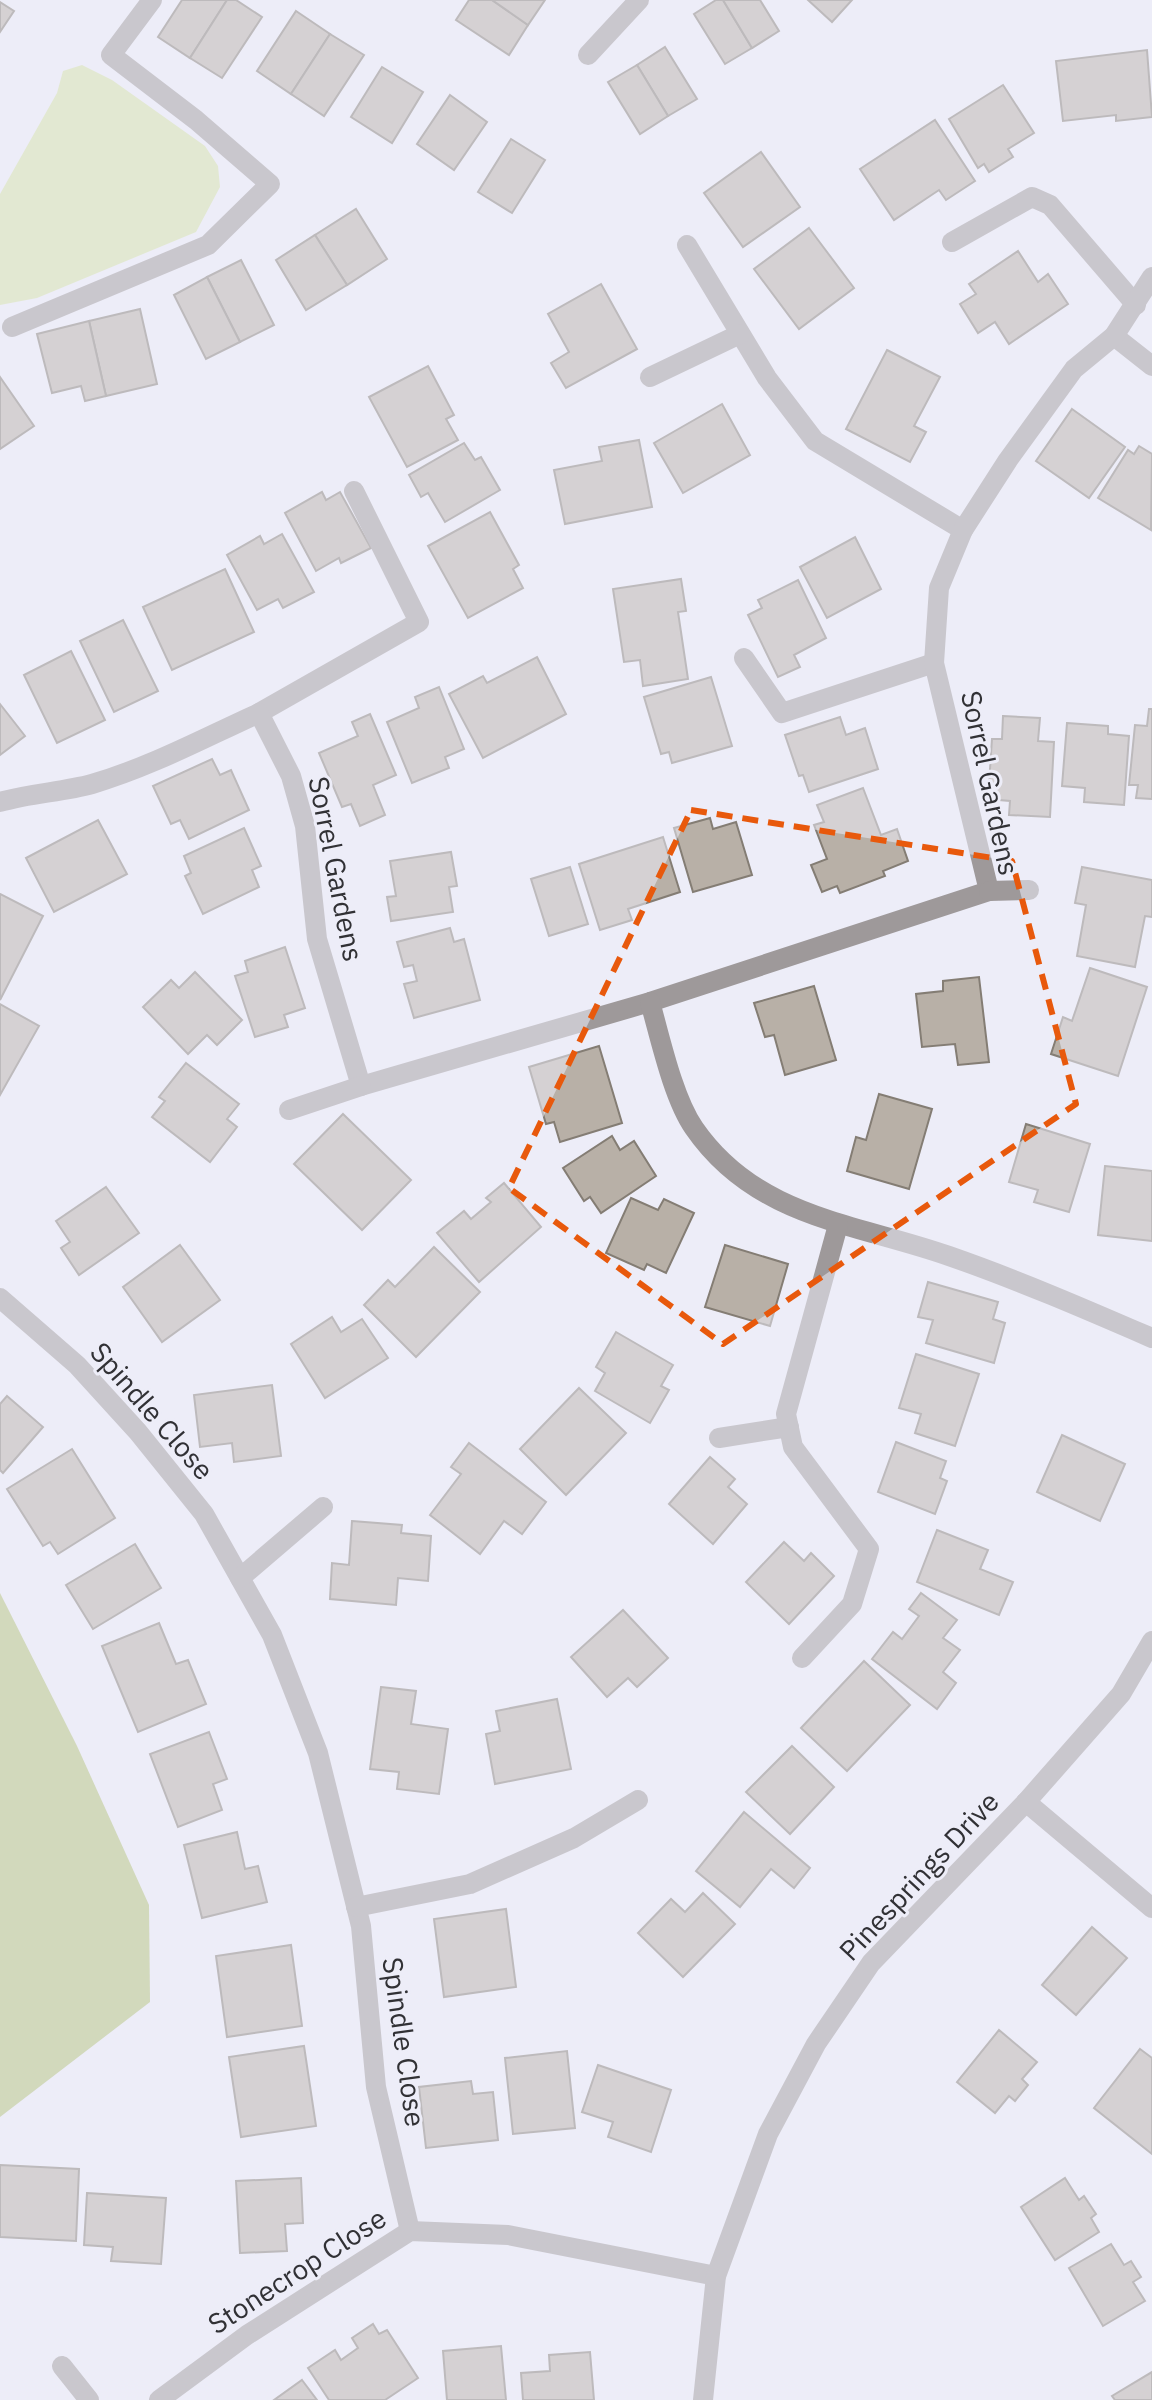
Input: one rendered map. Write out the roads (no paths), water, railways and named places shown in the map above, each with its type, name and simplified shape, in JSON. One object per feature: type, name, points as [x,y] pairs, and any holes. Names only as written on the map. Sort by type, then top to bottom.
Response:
[{"type":"street","points":[[12,327],[208,245],[270,184],[196,120],[111,55],[152,0]]},
{"type":"street","points":[[588,55],[639,0]]},
{"type":"street","points":[[952,242],[1032,197],[1050,205],[1136,305]]},
{"type":"street","points":[[687,245],[767,378],[815,441],[963,530]]},
{"type":"street","name":"Sorrel Gardens","points":[[289,1110],[650,1002],[989,891],[934,663],[939,588],[963,530],[1022,439],[1074,369],[1114,336],[1152,277]]},
{"type":"street","points":[[650,377],[740,334]]},
{"type":"street","points":[[1114,336],[1152,366]]},
{"type":"street","points":[[0,802],[35,792],[88,785],[124,773],[259,713],[419,622],[354,491]]},
{"type":"street","points":[[744,658],[782,713],[934,663]]},
{"type":"street","name":"Sorrel Gardens","points":[[259,713],[291,776],[305,826],[317,939],[361,1086]]},
{"type":"street","points":[[989,891],[1029,890]]},
{"type":"street","points":[[650,1002],[665,1058],[693,1126],[727,1165],[771,1199],[838,1225],[946,1255],[1152,1338]]},
{"type":"street","points":[[802,1658],[852,1604],[869,1549],[793,1447],[786,1414],[838,1225]]},
{"type":"street","name":"Spindle Close","points":[[0,1298],[77,1365],[138,1432],[204,1514],[272,1635],[318,1753],[361,1926],[376,2087],[410,2231]]},
{"type":"street","points":[[719,1438],[789,1427]]},
{"type":"street","points":[[240,1578],[323,1507]]},
{"type":"street","name":"Pinesprings Drive","points":[[703,2400],[716,2276],[768,2134],[816,2044],[871,1963],[1026,1802],[1121,1694],[1152,1641]]},
{"type":"street","points":[[356,1907],[470,1884],[574,1838],[638,1800]]},
{"type":"street","points":[[1026,1802],[1152,1908]]},
{"type":"street","name":"Stonecrop Close","points":[[159,2400],[247,2335],[410,2231],[508,2235],[716,2276]]},
{"type":"street","points":[[62,2366],[89,2400]]}]
